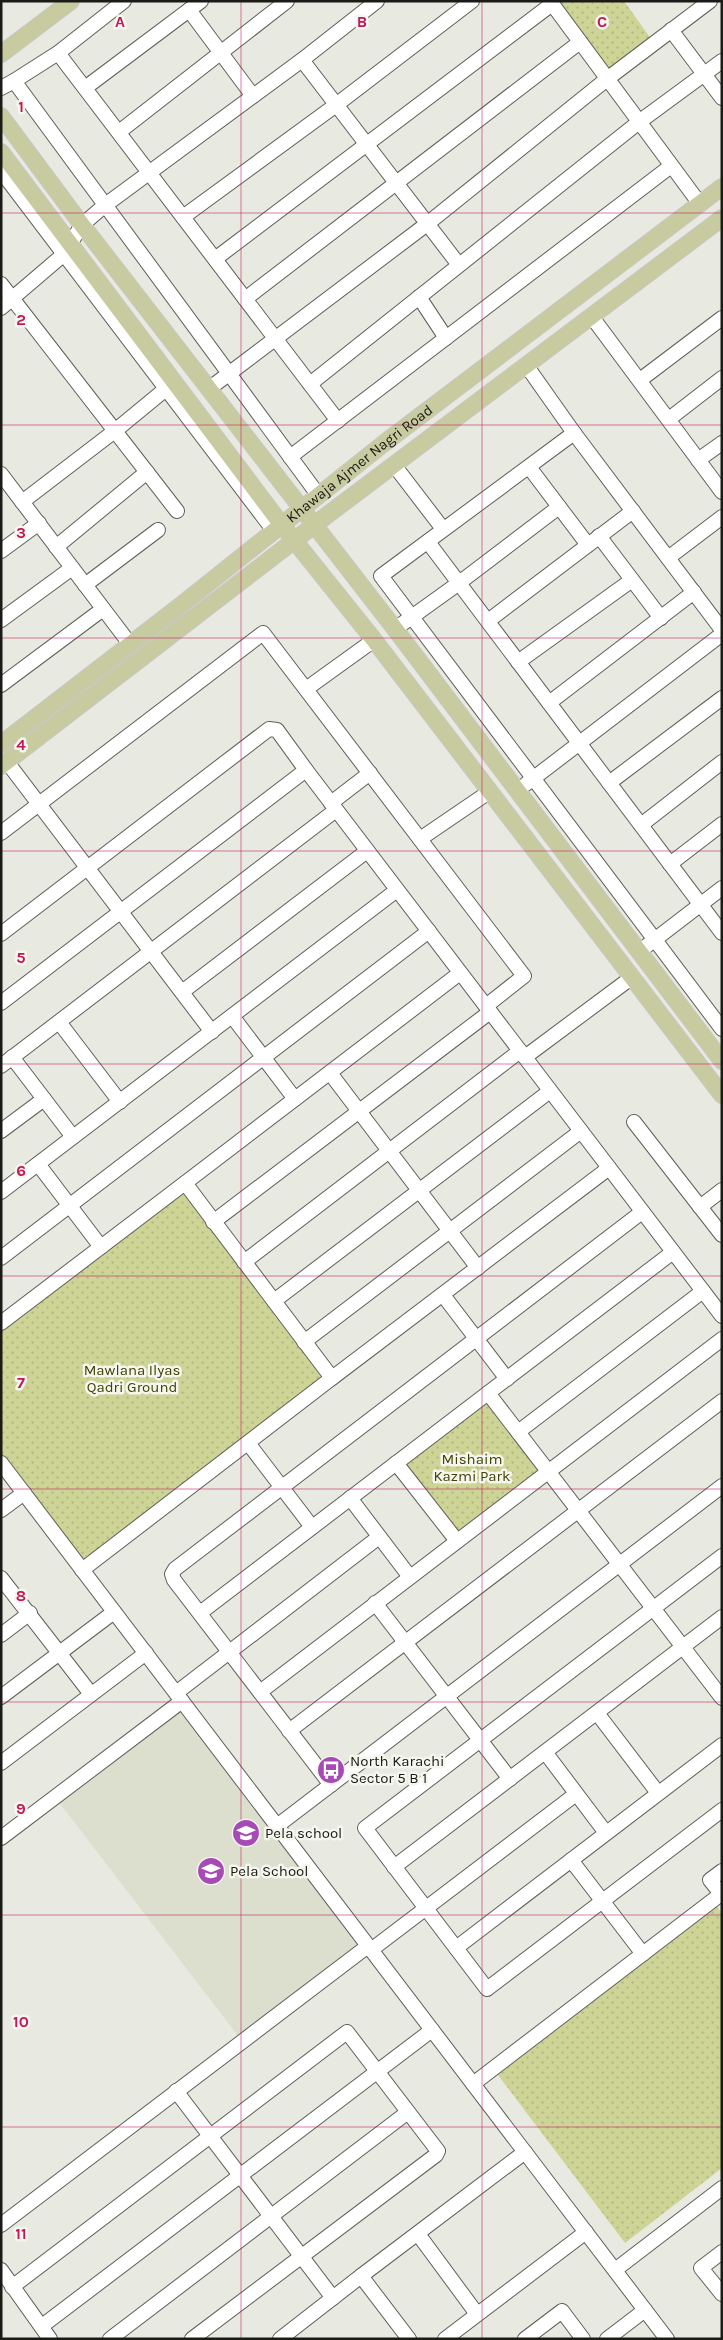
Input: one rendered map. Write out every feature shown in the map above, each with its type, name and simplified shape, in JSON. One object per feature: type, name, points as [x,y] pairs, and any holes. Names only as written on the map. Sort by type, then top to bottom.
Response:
[{"type":"main road","points":[[1,54],[71,1]]},
{"type":"main road","points":[[1,116],[82,225],[395,629],[722,1061]]},
{"type":"main road","points":[[1,152],[5,173],[170,385],[277,528],[294,541],[374,640],[722,1096]]},
{"type":"main road","name":"Khawaja Ajmer Nagri Road","points":[[1,744],[383,444],[722,187]]},
{"type":"main road","name":"Khawaja Ajmer Nagri Road","points":[[4,764],[294,541],[722,218]]},
{"type":"street","points":[[1,88],[58,53],[124,1]]},
{"type":"street","points":[[84,88],[201,1]]},
{"type":"street","points":[[119,132],[287,1]]},
{"type":"street","points":[[1,308],[66,250],[82,225],[104,206],[302,60],[377,1]]},
{"type":"street","points":[[183,217],[336,105],[472,1]]},
{"type":"street","points":[[210,388],[427,224],[608,79],[710,1]]},
{"type":"street","points":[[214,260],[551,2],[700,204]]},
{"type":"street","points":[[189,10],[253,96]]},
{"type":"street","points":[[671,30],[722,98]]},
{"type":"street","points":[[245,300],[580,42]]},
{"type":"street","points":[[58,53],[338,421]]},
{"type":"street","points":[[302,60],[459,265]]},
{"type":"street","points":[[310,384],[639,122],[722,61]]},
{"type":"street","points":[[14,81],[228,375],[319,496]]},
{"type":"street","points":[[290,458],[671,166]]},
{"type":"street","points":[[1,284],[177,511]]},
{"type":"street","points":[[419,297],[446,338]]},
{"type":"street","points":[[592,317],[722,492]]},
{"type":"street","points":[[640,380],[722,318]]},
{"type":"street","points":[[526,365],[574,433],[722,630]]},
{"type":"street","points":[[669,420],[722,378]]},
{"type":"street","points":[[22,502],[116,430],[170,385]]},
{"type":"street","points":[[574,433],[381,576],[722,1029]]},
{"type":"street","points":[[698,460],[722,442]]},
{"type":"street","points":[[394,465],[443,529]]},
{"type":"street","points":[[529,467],[559,506],[632,580],[661,618]]},
{"type":"street","points":[[56,547],[147,472]]},
{"type":"street","points":[[1,474],[6,489],[22,502],[39,523],[130,644]]},
{"type":"street","points":[[395,629],[459,583],[559,506]]},
{"type":"street","points":[[488,622],[633,511]]},
{"type":"street","points":[[668,558],[722,518]]},
{"type":"street","points":[[1,551],[39,523]]},
{"type":"street","points":[[85,585],[158,530]]},
{"type":"street","points":[[428,542],[722,933]]},
{"type":"street","points":[[1,620],[72,568]]},
{"type":"street","points":[[518,662],[632,580]]},
{"type":"street","points":[[549,703],[694,592]]},
{"type":"street","points":[[1,685],[103,609]]},
{"type":"street","points":[[1,833],[263,633],[524,976],[488,1009],[359,1111],[213,1222]]},
{"type":"street","points":[[518,791],[722,634]]},
{"type":"street","points":[[306,689],[374,640]]},
{"type":"street","points":[[609,783],[722,698]]},
{"type":"street","points":[[1,934],[269,729],[277,730],[367,851],[722,1316]]},
{"type":"street","points":[[641,825],[722,762]]},
{"type":"street","points":[[4,764],[39,804],[212,1032]]},
{"type":"street","points":[[1,1003],[306,770]]},
{"type":"street","points":[[73,1137],[44,1099],[7,1061],[151,951],[333,806],[370,773]]},
{"type":"street","points":[[420,839],[489,792]]},
{"type":"street","points":[[670,864],[722,824]]},
{"type":"street","points":[[182,992],[367,851]]},
{"type":"street","points":[[640,952],[722,888]]},
{"type":"street","points":[[1,1192],[397,890]]},
{"type":"street","points":[[1,1258],[429,932]]},
{"type":"street","points":[[1,1323],[460,973]]},
{"type":"street","points":[[244,1262],[389,1151],[522,1054],[631,978]]},
{"type":"street","points":[[232,1016],[295,1099]]},
{"type":"street","points":[[59,1022],[120,1102]]},
{"type":"street","points":[[330,1073],[478,1268]]},
{"type":"street","points":[[274,1301],[550,1090]]},
{"type":"street","points":[[1,1131],[44,1099]]},
{"type":"street","points":[[634,1122],[722,1235]]},
{"type":"street","points":[[304,1342],[581,1131]]},
{"type":"street","points":[[38,1164],[101,1247]]},
{"type":"street","points":[[82,1570],[609,1168]]},
{"type":"street","points":[[185,1183],[332,1378]]},
{"type":"street","points":[[700,1207],[722,1190]]},
{"type":"street","points":[[331,1785],[174,1580],[172,1574],[174,1568],[642,1212]]},
{"type":"street","points":[[200,1613],[673,1252]]},
{"type":"street","points":[[518,1432],[703,1291]]},
{"type":"street","points":[[443,1294],[507,1379]]},
{"type":"street","points":[[260,1692],[722,1339]]},
{"type":"street","points":[[488,1393],[654,1608],[682,1648],[719,1688]]},
{"type":"street","points":[[289,1730],[722,1401]]},
{"type":"street","points":[[248,1443],[312,1527]]},
{"type":"street","points":[[1,1463],[667,2339]]},
{"type":"street","points":[[396,1463],[457,1541]]},
{"type":"street","points":[[277,1826],[722,1486]]},
{"type":"street","points":[[1,1510],[24,1493]]},
{"type":"street","points":[[350,1498],[410,1577]]},
{"type":"street","points":[[1,1838],[179,1697],[229,1652],[379,1537]]},
{"type":"street","points":[[722,1556],[364,1828],[487,1989],[722,1810]]},
{"type":"street","points":[[1,1578],[91,1694]]},
{"type":"street","points":[[376,1603],[510,1779]]},
{"type":"street","points":[[1,1697],[114,1612]]},
{"type":"street","points":[[1,1635],[30,1613]]},
{"type":"street","points":[[394,1867],[722,1617]]},
{"type":"street","points":[[1,1762],[146,1653]]},
{"type":"street","points":[[597,1713],[658,1794]]},
{"type":"street","points":[[456,1948],[722,1745]]},
{"type":"street","points":[[545,1752],[606,1833]]},
{"type":"street","points":[[1,2225],[176,2091],[426,1908],[576,1794]]},
{"type":"street","points":[[571,1860],[643,1954]]},
{"type":"street","points":[[473,2084],[721,1894],[710,1880],[722,1871]]},
{"type":"street","points":[[42,2326],[432,2030]]},
{"type":"street","points":[[12,2287],[347,2032],[438,2151],[436,2155],[192,2339]]},
{"type":"street","points":[[176,2091],[333,2298]]},
{"type":"street","points":[[110,2339],[408,2112]]},
{"type":"street","points":[[280,2339],[525,2152]]},
{"type":"street","points":[[614,2270],[722,2188]]},
{"type":"street","points":[[445,2339],[586,2232]]},
{"type":"street","points":[[418,2234],[477,2314]]},
{"type":"street","points":[[722,2252],[701,2268],[722,2294]]},
{"type":"street","points":[[1,2270],[50,2339]]},
{"type":"street","points":[[361,2276],[409,2339]]},
{"type":"street","points":[[607,2339],[645,2310]]},
{"type":"street","points":[[525,2339],[562,2311],[583,2339]]},
{"type":"shaded area","name":"Pela School","points":[[182,1701],[368,1946],[242,2041],[55,1797]]},
{"type":"green space","points":[[550,1],[624,1],[654,43],[607,79]]},
{"type":"green space","name":"Mawlana Ilyas Qadri Ground","points":[[187,1188],[329,1378],[79,1567],[1,1464],[1,1328]]},
{"type":"green space","name":"Mishaim Kazmi Park","points":[[488,1393],[548,1472],[457,1541],[396,1463]]},
{"type":"green space","points":[[717,1907],[722,1913],[722,2168],[625,2243],[498,2075]]},
{"type":"place","name":"North Karachi Sector 5 B 1","points":[[331,1770]]},
{"type":"place","name":"Pela school","points":[[246,1833]]},
{"type":"place","name":"Pela School","points":[[211,1871]]}]
